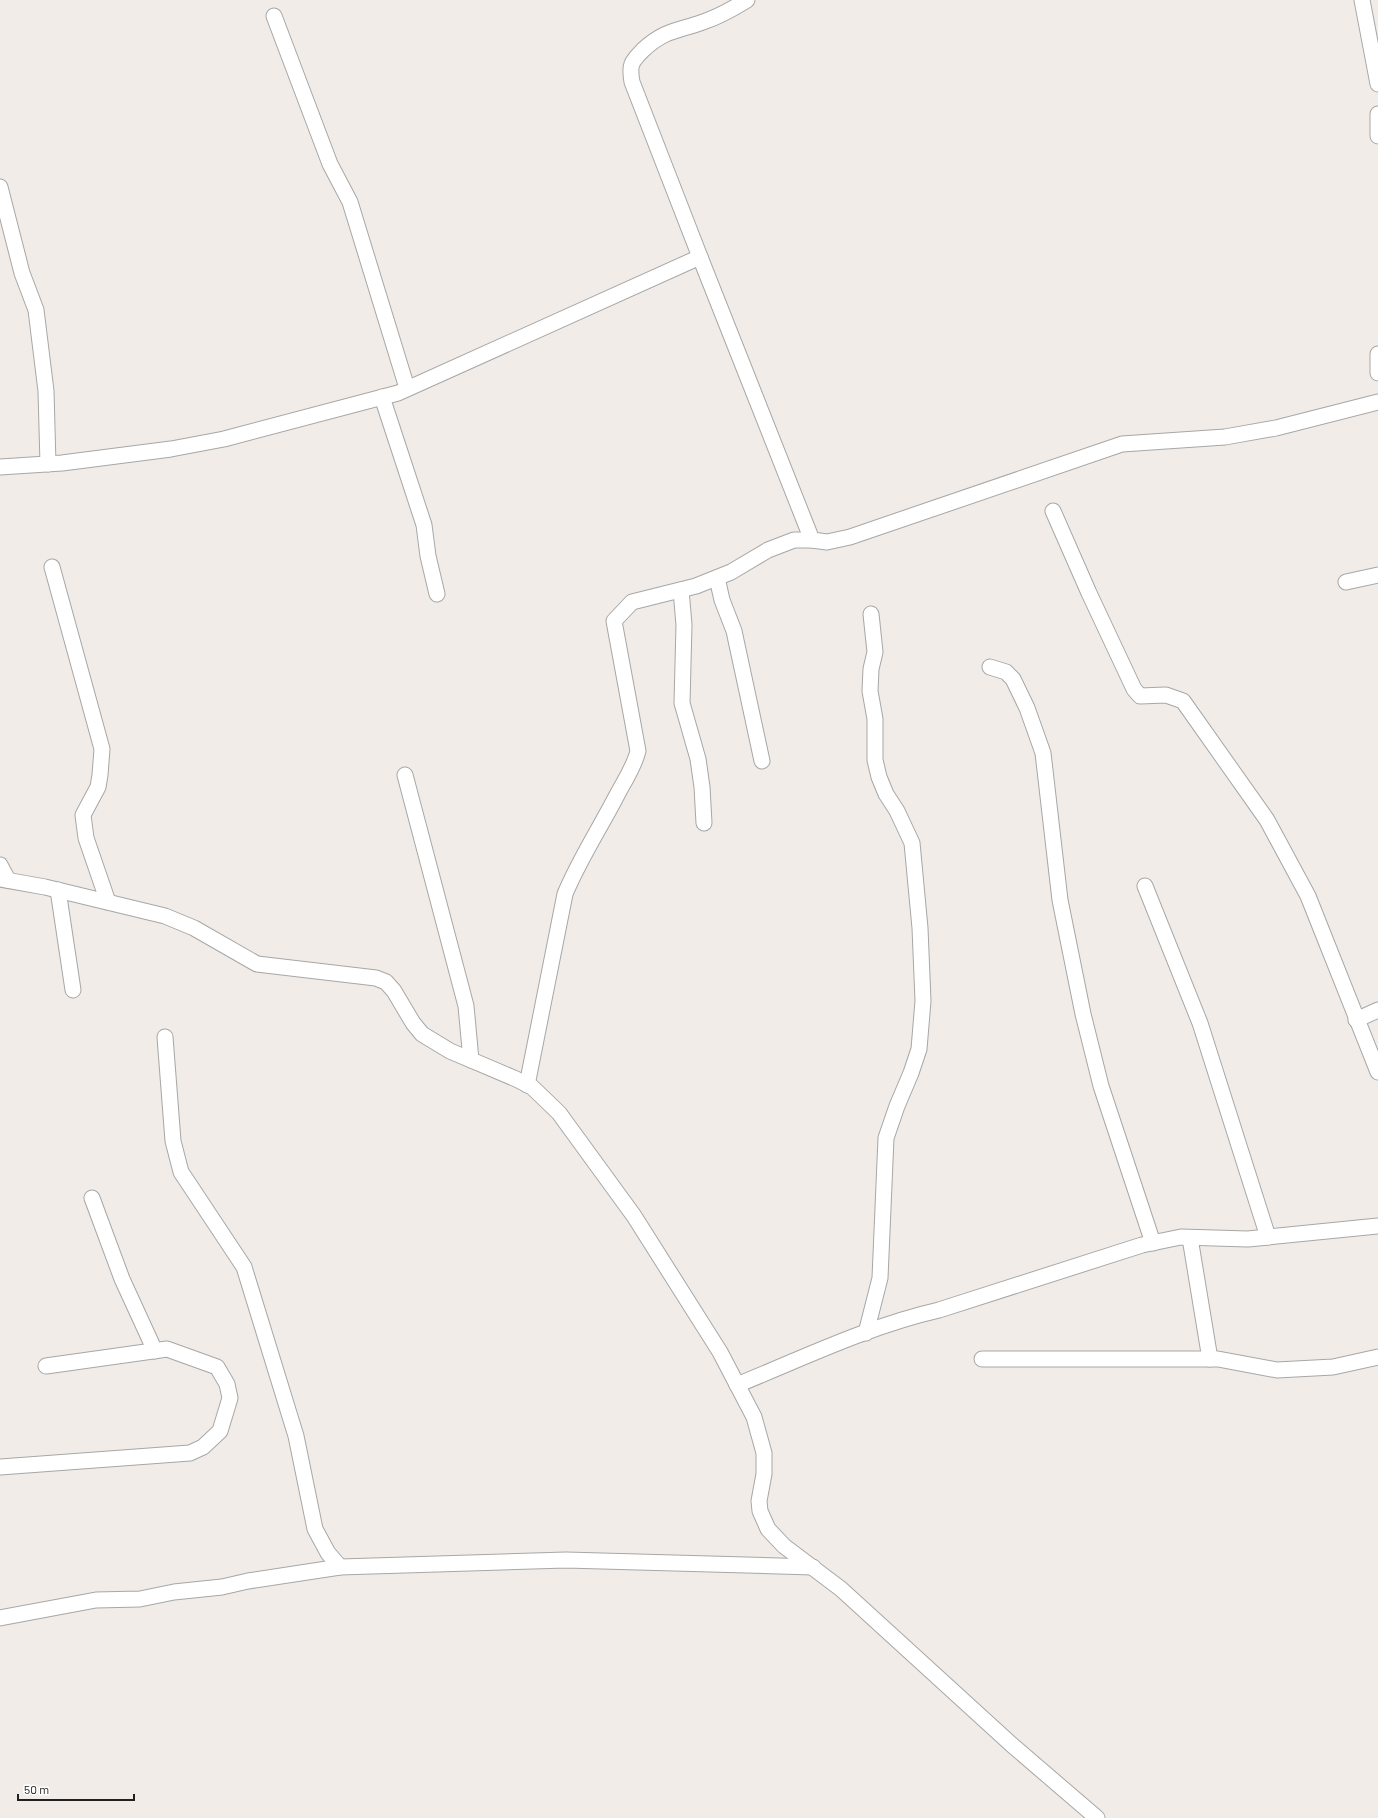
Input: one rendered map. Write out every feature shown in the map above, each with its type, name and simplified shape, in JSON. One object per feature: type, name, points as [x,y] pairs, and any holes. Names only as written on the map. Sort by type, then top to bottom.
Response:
[{"type":"street","points":[[747,0],[704,22],[667,32],[654,40],[632,61],[631,74],[632,82],[812,540]]},
{"type":"street","points":[[1362,0],[1378,84]]},
{"type":"street","points":[[274,16],[330,164],[350,202],[408,388]]},
{"type":"street","points":[[1378,114],[1378,136]]},
{"type":"street","points":[[0,187],[22,273],[36,310],[46,391],[48,464]]},
{"type":"street","points":[[0,466],[48,464],[171,449],[224,440],[382,397],[408,388],[700,257]]},
{"type":"street","points":[[1378,354],[1378,373]]},
{"type":"street","points":[[382,397],[424,525],[428,556],[437,594]]},
{"type":"street","points":[[527,1084],[565,894],[576,869],[595,839],[634,766],[638,751],[614,621],[632,602],[681,590],[717,578],[740,567],[768,550],[794,540],[827,542],[850,537],[1122,444],[1225,437],[1276,428],[1378,402]]},
{"type":"street","points":[[1053,511],[1088,593],[1134,688],[1140,696],[1166,695],[1183,701],[1267,820],[1308,896],[1356,1020],[1378,1072]]},
{"type":"street","points":[[52,567],[102,749],[98,787],[83,815],[86,838],[108,902]]},
{"type":"street","points":[[1346,582],[1378,575]]},
{"type":"street","points":[[717,578],[722,600],[734,631],[762,761]]},
{"type":"street","points":[[681,590],[684,625],[682,703],[698,759],[702,787],[704,822]]},
{"type":"street","points":[[866,1333],[880,1278],[886,1138],[919,1049],[923,1001],[920,928],[912,843],[897,811],[886,794],[879,777],[875,760],[875,719],[870,691],[871,669],[875,652],[872,614]]},
{"type":"street","points":[[990,667],[1006,672],[1013,679],[1027,708],[1043,753],[1047,773],[1052,842],[1060,900],[1083,1014],[1102,1086],[1153,1243]]},
{"type":"street","points":[[405,775],[466,1006],[471,1060]]},
{"type":"street","points":[[0,865],[4,880],[58,890],[166,916],[194,928],[257,964],[376,978],[386,982],[394,991],[413,1023],[422,1034],[450,1051],[532,1087],[558,1113],[634,1216],[720,1352],[754,1417],[764,1454],[764,1474],[760,1511],[768,1529],[784,1546],[841,1589],[1012,1745],[1097,1818]]},
{"type":"street","points":[[1145,886],[1200,1023],[1268,1237]]},
{"type":"street","points":[[58,890],[73,990]]},
{"type":"street","points":[[1356,1020],[1378,1010]]},
{"type":"street","points":[[165,1038],[173,1141],[181,1172],[244,1267],[296,1436],[315,1529],[328,1553],[340,1567]]},
{"type":"street","points":[[92,1198],[122,1279],[155,1351]]},
{"type":"street","points":[[737,1385],[909,1317],[939,1310],[998,1290],[1153,1243],[1181,1237],[1248,1239],[1378,1226]]},
{"type":"street","points":[[1190,1238],[1210,1359]]},
{"type":"street","points":[[0,1467],[190,1453],[203,1447],[220,1431],[230,1398],[226,1384],[217,1367],[167,1349],[46,1366]]},
{"type":"street","points":[[982,1359],[1218,1359],[1277,1370],[1333,1367],[1378,1357]]},
{"type":"street","points":[[0,1618],[96,1600],[140,1598],[174,1592],[222,1587],[248,1581],[340,1567],[566,1560],[813,1568]]}]
